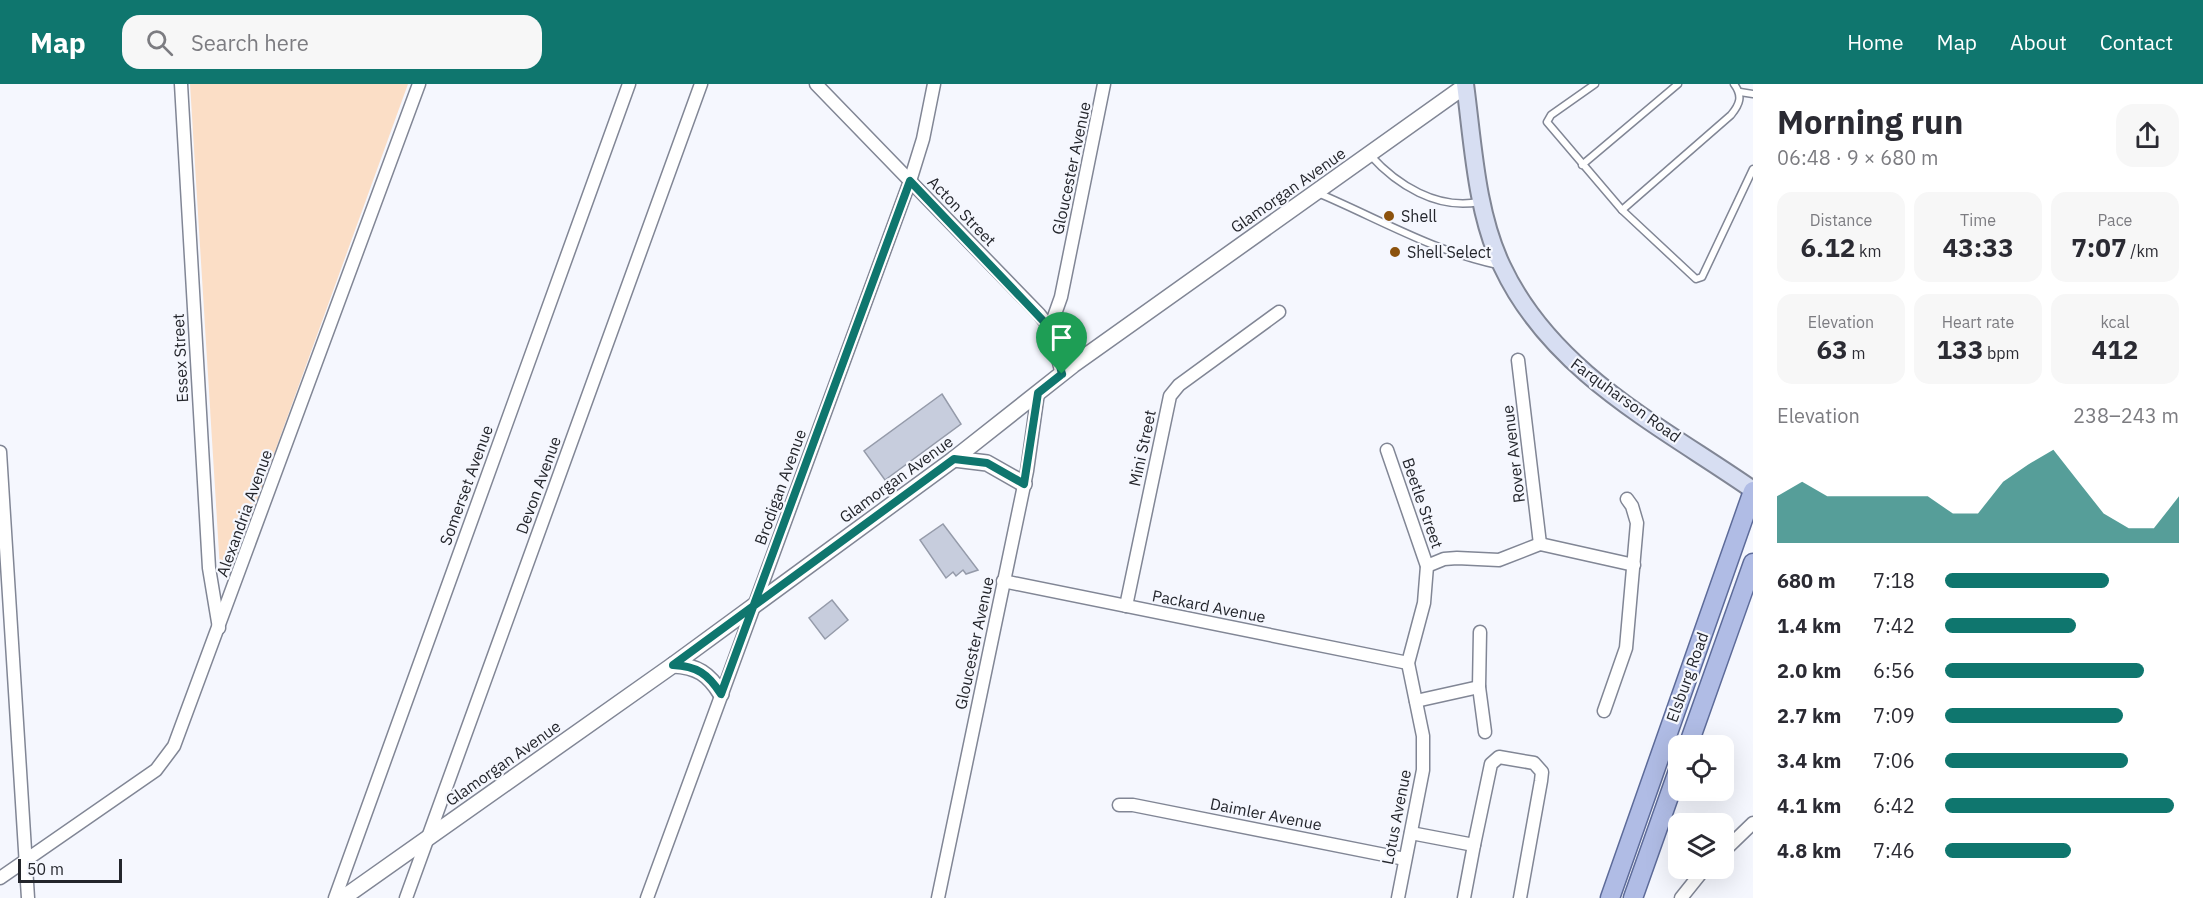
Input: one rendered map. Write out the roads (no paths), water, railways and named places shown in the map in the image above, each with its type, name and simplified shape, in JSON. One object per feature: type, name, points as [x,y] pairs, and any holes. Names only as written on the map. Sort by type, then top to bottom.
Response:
[{"type":"main road","name":"Farquharson Road","points":[[1466,85],[1483,202],[1502,265],[1523,305],[1544,334],[1568,359],[1602,387],[1753,491]]},
{"type":"main road","name":"Elsburg Road","points":[[1610,898],[1753,491]]},
{"type":"main road","name":"Elsburg Road","points":[[1692,735],[1753,563]]},
{"type":"main road","points":[[1633,898],[1668,799]]},
{"type":"street","name":"Essex Street","points":[[181,84],[208,556],[213,603],[219,629]]},
{"type":"street","name":"Alexandria Avenue","points":[[0,878],[138,783],[166,759],[181,731],[419,84]]},
{"type":"street","name":"Somerset Avenue","points":[[335,898],[629,84]]},
{"type":"street","name":"Devon Avenue","points":[[406,898],[701,84]]},
{"type":"street","name":"Acton Street","points":[[816,84],[1050,328],[1062,374]]},
{"type":"street","name":"Brodigan Avenue","points":[[647,898],[910,181],[923,139],[933,84]]},
{"type":"street","name":"Gloucester Avenue","points":[[1050,328],[1061,297],[1104,84]]},
{"type":"street","name":"Glamorgan Avenue","points":[[343,898],[673,665],[954,459],[1062,374],[1466,85]]},
{"type":"street","name":"Mini Street","points":[[1126,606],[1170,396],[1179,386],[1279,312]]},
{"type":"street","name":"Rover Avenue","points":[[1518,360],[1540,544]]},
{"type":"street","name":"Gloucester Avenue","points":[[938,898],[1024,484],[1038,393]]},
{"type":"street","name":"Beetle Street","points":[[1387,450],[1428,566]]},
{"type":"street","points":[[0,452],[28,898]]},
{"type":"street","points":[[954,459],[987,463],[1024,484]]},
{"type":"street","points":[[1604,711],[1626,648],[1637,523],[1632,506],[1627,499]]},
{"type":"street","points":[[1428,566],[1444,559],[1499,560],[1540,544],[1634,565]]},
{"type":"street","name":"Lotus Avenue","points":[[1398,898],[1423,770],[1423,736],[1408,663],[1424,603],[1428,566]]},
{"type":"street","name":"Packard Avenue","points":[[1003,581],[1408,663]]},
{"type":"street","points":[[1480,632],[1479,687],[1485,732]]},
{"type":"street","points":[[673,665],[688,666],[705,673],[721,694]]},
{"type":"street","points":[[1416,701],[1479,687]]},
{"type":"street","points":[[1464,898],[1491,764],[1499,757],[1534,763],[1542,772],[1520,898]]},
{"type":"street","name":"Daimler Avenue","points":[[1119,805],[1133,805],[1406,859]]},
{"type":"street","points":[[1734,841],[1753,823]]},
{"type":"street","points":[[1411,833],[1474,845]]},
{"type":"street","points":[[1681,898],[1696,879]]},
{"type":"lane","points":[[1595,84],[1551,115],[1547,122],[1622,210],[1689,275],[1696,279],[1702,277],[1753,168]]},
{"type":"lane","points":[[1582,165],[1678,84]]},
{"type":"lane","points":[[1622,210],[1731,115],[1740,100],[1740,92],[1734,84]]},
{"type":"lane","points":[[1740,92],[1753,94]]},
{"type":"lane","points":[[1369,154],[1400,183],[1428,196],[1448,202],[1483,202]]},
{"type":"lane","points":[[1316,192],[1429,243],[1466,257],[1502,265]]},
{"type":"place","name":"Shell","points":[[1389,216]]},
{"type":"place","name":"Shell Select","points":[[1395,252]]}]
